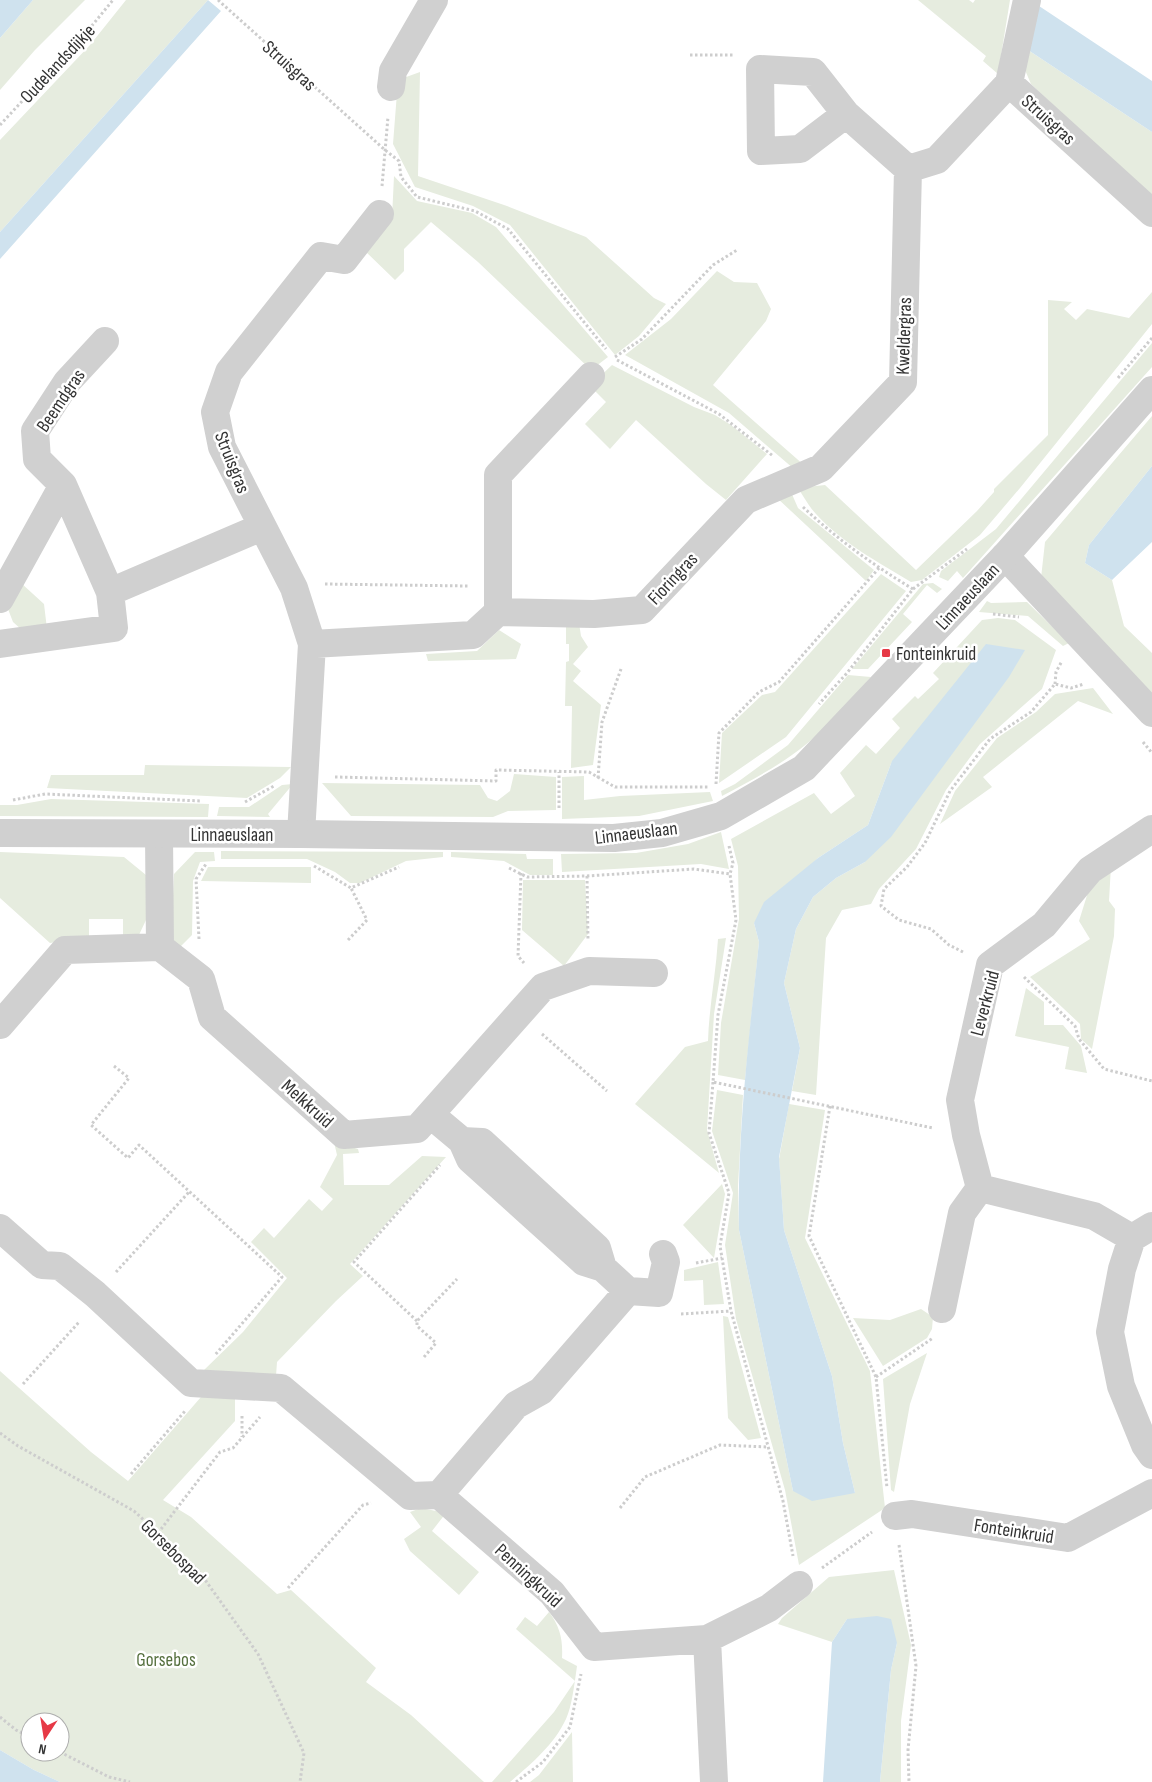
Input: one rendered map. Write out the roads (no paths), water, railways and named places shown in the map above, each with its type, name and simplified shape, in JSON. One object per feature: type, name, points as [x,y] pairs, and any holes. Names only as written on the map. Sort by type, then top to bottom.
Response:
[{"type":"street","points":[[391,88],[393,71],[434,0]]},
{"type":"street","name":"Struisgras","points":[[1027,0],[1009,83],[1152,213]]},
{"type":"street","points":[[846,114],[800,149],[761,151],[760,69],[813,72],[846,114],[908,169],[938,160],[1009,83]]},
{"type":"street","name":"Kweldergras","points":[[792,480],[822,468],[904,382],[908,169]]},
{"type":"street","name":"Struisgras","points":[[301,834],[312,644],[294,588],[222,447],[215,412],[229,372],[322,256],[344,260],[380,214]]},
{"type":"street","name":"Beemdgras","points":[[0,644],[114,628],[110,592],[63,485],[37,459],[35,431],[68,382],[105,341]]},
{"type":"street","points":[[312,644],[473,634],[498,600],[498,475],[591,376]]},
{"type":"street","name":"Linnaeuslaan","points":[[0,833],[614,838],[662,833],[721,816],[804,768],[1005,556],[1152,390]]},
{"type":"street","name":"Fioringras","points":[[498,600],[594,614],[642,610],[746,500],[792,480]]},
{"type":"street","points":[[0,599],[63,485]]},
{"type":"street","points":[[110,592],[262,528]]},
{"type":"street","points":[[1005,556],[1152,714]]},
{"type":"street","name":"Leverkruid","points":[[980,1188],[966,1135],[960,1100],[990,965],[1044,925],[1090,870],[1152,829]]},
{"type":"street","points":[[0,1025],[65,950],[160,948],[159,834]]},
{"type":"street","name":"Melkkruid","points":[[160,948],[201,978],[212,1017],[344,1135],[417,1129],[542,987],[589,971],[654,973]]},
{"type":"street","points":[[431,1115],[462,1140],[470,1159],[584,1262],[602,1268],[628,1291],[659,1293],[666,1262],[663,1254]]},
{"type":"street","points":[[942,1309],[962,1213],[980,1188],[1094,1216],[1142,1232],[1122,1269],[1110,1332],[1121,1386],[1145,1445],[1152,1455]]},
{"type":"street","points":[[0,1228],[42,1264],[60,1266],[199,1384],[281,1388],[410,1496],[439,1495],[516,1405],[541,1391],[628,1291]]},
{"type":"street","name":"Fonteinkruid","points":[[895,1516],[912,1514],[1068,1538],[1152,1494]]},
{"type":"street","name":"Penningkruid","points":[[439,1495],[552,1593],[594,1647],[707,1639]]},
{"type":"street","points":[[714,1782],[707,1639],[769,1608],[799,1585]]},
{"type":"water","points":[[0,0],[33,0],[0,38]]},
{"type":"water","points":[[208,0],[221,11],[0,259],[0,232]]},
{"type":"water","points":[[1030,0],[1152,81],[1152,132],[1025,48]]},
{"type":"water","points":[[1152,466],[1152,542],[1112,580],[1085,563],[1089,545]]},
{"type":"water","points":[[986,644],[1025,650],[1009,677],[891,837],[865,862],[836,878],[813,897],[796,929],[784,983],[800,1048],[779,1157],[784,1230],[832,1376],[843,1443],[855,1493],[812,1501],[793,1491],[739,1230],[742,1122],[759,942],[754,923],[764,902],[818,858],[868,825],[892,761]]},
{"type":"water","points":[[877,1616],[891,1619],[897,1643],[891,1670],[880,1782],[823,1782],[832,1642],[847,1619]]},
{"type":"water","points":[[0,1750],[34,1770],[60,1782],[0,1782]]},
{"type":"place","name":"Fonteinkruid","points":[[886,653]]},
{"type":"park label","name":"Gorsebos","points":[[166,1659]]}]
